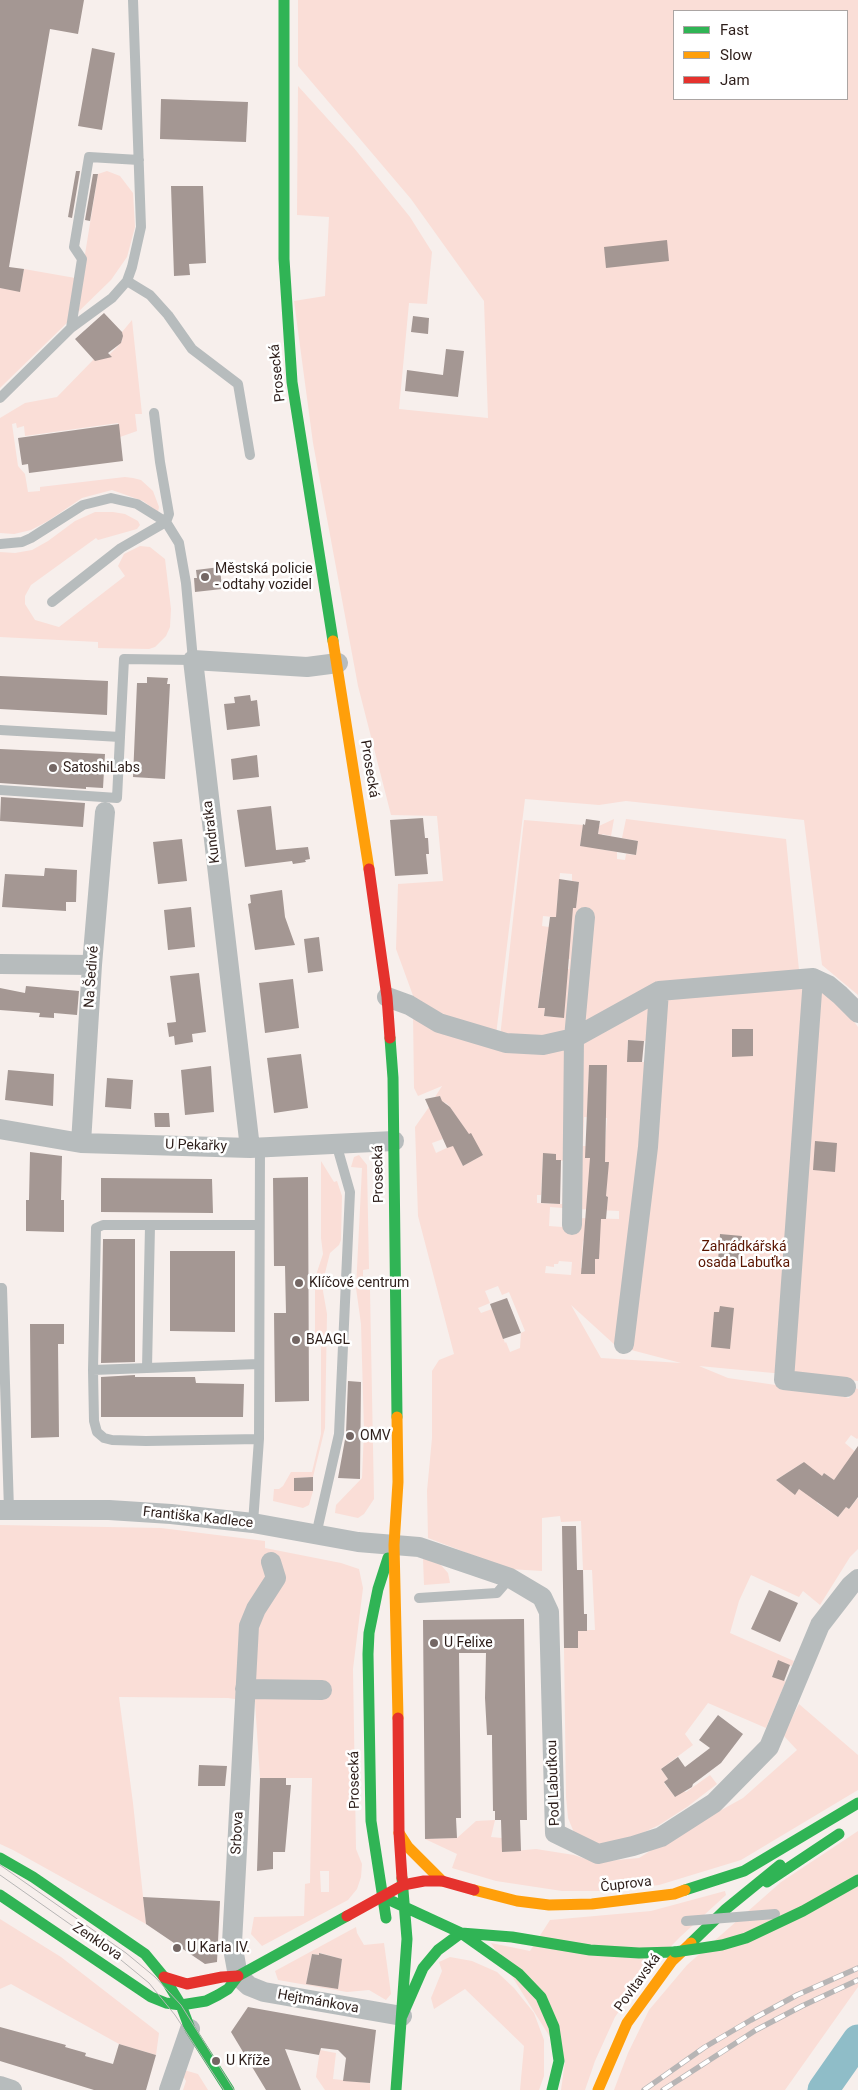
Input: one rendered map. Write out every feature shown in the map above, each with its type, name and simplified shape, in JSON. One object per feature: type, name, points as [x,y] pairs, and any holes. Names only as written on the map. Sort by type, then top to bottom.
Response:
[{"type":"main road","name":"Prosecká","points":[[284,0],[284,259],[292,382],[338,663],[387,997],[393,1078],[398,1491],[394,1545],[399,1834],[407,1939],[396,2090]]},
{"type":"main road","name":"Prosecká","points":[[388,1930],[371,1821],[368,1654],[369,1633],[378,1589],[383,1569],[394,1545]]},
{"type":"main road","name":"Čuprova","points":[[180,2005],[206,2001],[228,1989],[238,1976],[383,1898],[403,1885],[424,1880],[442,1881],[509,1899],[549,1905],[592,1904],[674,1894],[744,1871],[857,1803]]},
{"type":"main road","name":"Čuprova","points":[[726,1909],[857,1803]]},
{"type":"main road","points":[[726,1909],[851,1827]]},
{"type":"main road","points":[[399,1834],[408,1847],[442,1881]]},
{"type":"main road","name":"Zenklova","points":[[0,1858],[33,1877],[138,1948],[151,1960],[164,1977],[180,2005],[190,2029]]},
{"type":"main road","points":[[402,2016],[422,1968],[438,1950],[461,1933],[512,1937],[590,1950],[639,1953],[675,1952],[722,1945],[746,1938],[803,1911],[858,1880]]},
{"type":"main road","name":"Zenklova","points":[[0,1894],[151,1997],[166,2003],[180,2005]]},
{"type":"main road","points":[[383,1898],[461,1933],[519,1974],[540,1996],[554,2026],[559,2061],[552,2090]]},
{"type":"main road","name":"Povltavská","points":[[598,2090],[627,2022],[650,1988],[672,1961],[726,1909]]},
{"type":"main road","name":"Prosecká","points":[[393,1964],[402,2016]]},
{"type":"main road","name":"Čuprova","points":[[164,1977],[187,1984],[238,1976]]},
{"type":"main road","points":[[151,1997],[190,2029],[229,2090]]},
{"type":"main road","points":[[190,2029],[198,2011],[206,2001]]},
{"type":"street","points":[[193,660],[307,667],[338,663]]},
{"type":"street","name":"Kundratka","points":[[193,660],[255,1148]]},
{"type":"street","name":"Na Šedivé","points":[[82,1143],[92,965],[105,812]]},
{"type":"street","points":[[572,1225],[574,1038],[585,918]]},
{"type":"street","points":[[0,964],[92,965]]},
{"type":"street","points":[[387,997],[409,1005],[439,1024],[506,1043],[543,1045],[574,1038],[659,991],[813,978],[828,985],[858,1013]]},
{"type":"street","points":[[813,978],[784,1380],[846,1387]]},
{"type":"street","points":[[624,1344],[648,1147],[659,991]]},
{"type":"street","name":"U Pekařky","points":[[0,1129],[82,1143],[255,1148],[394,1141]]},
{"type":"street","name":"Františka Kadlece","points":[[4,1510],[109,1510],[254,1523],[358,1542],[394,1545]]},
{"type":"street","name":"Pod Labuťkou","points":[[394,1545],[419,1547],[510,1578],[542,1597],[549,1612],[555,1833],[598,1854],[633,1846],[660,1837],[714,1803],[769,1747],[820,1625],[851,1585],[858,1579]]},
{"type":"street","name":"Srbova","points":[[238,1976],[232,1944],[249,1626],[256,1609],[276,1578],[271,1562]]},
{"type":"street","points":[[245,1689],[322,1690]]},
{"type":"street","name":"Hejtmánkova","points":[[238,1976],[249,1986],[264,1992],[402,2016]]},
{"type":"street","points":[[169,2090],[190,2029]]},
{"type":"street","points":[[0,2086],[12,2090]]},
{"type":"lane","points":[[0,398],[72,328],[112,298],[127,280],[132,267],[141,227],[133,0]]},
{"type":"lane","points":[[72,328],[82,259],[74,247],[89,158],[139,160]]},
{"type":"lane","points":[[127,280],[150,295],[168,315],[192,349],[238,384],[250,455]]},
{"type":"lane","points":[[52,602],[121,548],[166,522],[169,514],[154,413]]},
{"type":"lane","points":[[0,544],[22,542],[31,538],[83,506],[111,498],[138,504],[166,522],[179,543],[186,583],[193,660],[124,659],[116,798],[0,790]]},
{"type":"lane","points":[[0,730],[120,737]]},
{"type":"lane","points":[[316,1534],[328,1487],[339,1424],[350,1192],[336,1143]]},
{"type":"lane","points":[[254,1523],[259,1440],[259,1225],[255,1148]]},
{"type":"lane","points":[[259,1225],[103,1225],[96,1228],[93,1370],[94,1426],[98,1434],[104,1438],[146,1441],[259,1440]]},
{"type":"lane","points":[[147,1368],[150,1226]]},
{"type":"lane","points":[[0,1288],[2,1288],[4,1510]]},
{"type":"lane","points":[[93,1370],[259,1364]]},
{"type":"lane","points":[[419,1598],[497,1593],[510,1578]]},
{"type":"lane","points":[[686,1921],[803,1911]]},
{"type":"green space","points":[[298,0],[858,0],[858,995],[822,965],[804,820],[626,801],[599,805],[525,799],[496,1035],[443,1022],[415,1001],[396,949],[398,884],[443,881],[437,816],[391,815],[358,686],[313,443],[294,301],[325,296],[329,217],[297,215],[298,86],[354,148],[410,217],[432,252],[427,304],[409,303],[399,409],[488,418],[484,301],[411,199],[298,66]]},
{"type":"green space","points":[[107,171],[120,176],[133,193],[135,227],[127,257],[111,280],[0,388],[0,288],[20,291],[24,269],[81,279],[98,174]]},
{"type":"green space","points":[[132,320],[142,414],[135,414],[137,431],[120,437],[118,423],[25,436],[24,426],[17,428],[16,423],[12,424],[18,466],[25,474],[28,492],[40,491],[40,487],[125,477],[133,478],[141,480],[153,491],[159,507],[158,512],[143,501],[112,490],[82,498],[31,530],[14,534],[0,533],[0,418],[25,403],[57,397],[94,359],[109,355],[117,347],[122,341],[122,332]]},
{"type":"green space","points":[[95,512],[125,514],[138,521],[140,525],[137,529],[98,540],[96,538],[31,585],[25,596],[25,604],[35,620],[59,627],[125,576],[118,566],[124,554],[140,546],[150,547],[165,559],[171,609],[170,627],[166,636],[155,647],[149,649],[98,648],[98,642],[0,637],[0,552],[15,553],[32,550],[75,521]]},
{"type":"green space","name":"Zahrádkářská osada Labuťka","points":[[614,819],[611,836],[602,834],[599,849],[617,852],[617,859],[625,860],[626,854],[636,855],[638,841],[622,838],[626,819],[786,839],[799,970],[836,997],[858,1027],[858,1381],[699,1366],[728,1378],[830,1393],[849,1398],[855,1388],[858,1389],[858,1438],[851,1435],[845,1443],[858,1454],[842,1469],[834,1480],[824,1473],[816,1484],[825,1491],[817,1503],[838,1517],[846,1507],[849,1509],[858,1498],[858,1549],[850,1557],[820,1605],[803,1591],[799,1597],[751,1575],[739,1601],[730,1633],[794,1661],[792,1666],[778,1661],[772,1676],[786,1681],[766,1728],[708,1703],[685,1734],[693,1745],[661,1769],[668,1779],[664,1783],[675,1797],[683,1791],[686,1792],[710,1775],[717,1784],[659,1825],[622,1843],[606,1847],[575,1835],[568,1818],[566,1797],[564,1648],[578,1648],[578,1640],[564,1640],[578,1630],[595,1630],[592,1570],[583,1570],[581,1521],[561,1522],[560,1516],[542,1518],[542,1571],[509,1569],[428,1538],[427,1491],[432,1438],[432,1371],[439,1360],[454,1354],[418,1216],[415,1127],[429,1107],[443,1139],[432,1143],[436,1153],[455,1144],[463,1159],[460,1160],[463,1166],[483,1155],[450,1107],[442,1102],[440,1096],[435,1097],[442,1086],[418,1096],[414,1088],[413,1013],[500,1037],[524,820],[583,825],[580,846],[597,847],[599,826]],"holes":[[[560,873],[572,874],[572,881],[579,882],[576,908],[557,905]],[[543,916],[572,919],[570,930],[542,926]],[[546,944],[569,947],[568,959],[570,959],[569,969],[544,966]],[[542,972],[566,975],[564,1018],[544,1016],[545,1008],[538,1007]],[[628,1040],[649,1041],[648,1062],[633,1062],[632,1050],[627,1050]],[[589,1065],[607,1066],[606,1109],[588,1108]],[[584,1117],[607,1118],[604,1159],[588,1158],[587,1146],[583,1146]],[[543,1154],[556,1154],[556,1160],[564,1161],[562,1204],[537,1203],[537,1195],[541,1195]],[[600,1161],[608,1162],[606,1196],[608,1197],[607,1207]],[[550,1207],[563,1208],[562,1227],[549,1226]],[[577,1209],[619,1211],[619,1219],[577,1218]],[[583,1240],[595,1259],[595,1274],[585,1274],[584,1268],[581,1268]],[[559,1261],[572,1262],[571,1275],[545,1273],[546,1266],[554,1267],[554,1264],[558,1264]],[[498,1286],[502,1295],[509,1292],[525,1331],[521,1333],[520,1348],[510,1352],[492,1309],[481,1313],[478,1308],[490,1303],[485,1291]],[[571,1305],[616,1346],[681,1363],[601,1358]],[[804,1462],[810,1476],[795,1494],[776,1480]]]},
{"type":"green space","points":[[359,1155],[367,1165],[369,1269],[363,1270],[363,1290],[370,1290],[374,1499],[364,1514],[358,1518],[335,1513],[336,1505],[362,1478],[364,1431],[361,1324],[356,1288],[362,1168],[351,1167],[354,1157]]},
{"type":"green space","points":[[321,1161],[334,1182],[337,1181],[342,1196],[341,1240],[339,1245],[330,1253],[324,1277],[323,1291],[327,1314],[325,1428],[313,1477],[294,1478],[295,1491],[313,1491],[309,1505],[303,1508],[273,1501],[274,1489],[279,1489],[283,1486],[291,1472],[312,1472],[321,1434],[321,1340],[315,1340],[315,1278],[323,1254],[321,1238]]},
{"type":"green space","points":[[0,1525],[161,1528],[265,1541],[265,1548],[341,1563],[359,1569],[363,1588],[353,1669],[356,1849],[362,1864],[361,1877],[357,1889],[348,1900],[262,1946],[251,1934],[254,1917],[304,1916],[305,1884],[310,1883],[312,1778],[260,1778],[255,1702],[228,1698],[119,1697],[146,1924],[0,1844]],"holes":[[[320,1871],[329,1871],[329,1892],[321,1892]]]},
{"type":"green space","points":[[423,1559],[429,1559],[440,1564],[448,1573],[450,1583],[424,1585]]},
{"type":"green space","points":[[799,1704],[858,1755],[858,1790],[741,1860],[659,1885],[614,1891],[562,1891],[496,1881],[452,1868],[457,1854],[425,1839],[457,1838],[476,1821],[495,1820],[491,1837],[502,1838],[503,1852],[536,1849],[574,1855],[595,1862],[639,1858],[743,1798],[797,1750],[783,1735]]},
{"type":"green space","points":[[858,1831],[858,1987],[785,2090],[614,2090],[628,2053],[649,2010],[687,1965],[781,1882]]},
{"type":"green space","points":[[725,1891],[726,1895],[680,1937],[648,1970],[615,2017],[595,2061],[585,2090],[561,2090],[565,2061],[491,1943],[530,1951],[550,1920],[651,1911]]},
{"type":"green space","points":[[0,1919],[61,1957],[159,2033],[156,2055],[119,2044],[11,1984],[0,1989]]},
{"type":"green space","points":[[356,1927],[357,1933],[364,1945],[384,1943],[391,1994],[386,2000],[369,1990],[347,1992],[278,1980],[275,1971]],"holes":[[[320,1953],[342,1959],[338,1989],[306,1984],[312,1954],[319,1955]]]},
{"type":"green space","points":[[450,1957],[472,1961],[497,1972],[514,1988],[534,2013],[544,2040],[544,2076],[539,2090],[520,2090],[524,2046],[465,1989],[434,2009],[431,1998],[442,1971],[439,1962]]},
{"type":"green space","points":[[320,2050],[336,2053],[333,2079],[370,2083],[370,2090],[325,2090],[316,2077]]},
{"type":"green space","points":[[184,2070],[198,2074],[208,2090],[183,2090],[186,2081],[182,2074]]},
{"type":"building","points":[[0,0],[84,0],[78,34],[50,29],[9,267],[24,269],[20,292],[0,288]]},
{"type":"building","points":[[92,48],[115,53],[102,130],[78,126]]},
{"type":"building","points":[[161,99],[248,102],[246,142],[160,139]]},
{"type":"building","points":[[76,171],[80,171],[72,218],[68,217]]},
{"type":"building","points":[[93,174],[98,174],[90,221],[85,220]]},
{"type":"building","points":[[171,186],[203,186],[206,263],[189,264],[190,275],[174,276]]},
{"type":"building","points":[[667,240],[669,261],[606,268],[604,247]]},
{"type":"building","points":[[104,313],[122,332],[123,336],[121,343],[108,353],[112,357],[95,361],[75,339]]},
{"type":"building","points":[[413,316],[429,318],[428,334],[411,332]]},
{"type":"building","points":[[446,349],[464,351],[458,397],[405,391],[407,370],[443,375]]},
{"type":"building","points":[[119,424],[123,461],[29,473],[28,464],[22,465],[18,438]]},
{"type":"building","points":[[220,567],[222,589],[195,592],[194,578],[197,578],[196,570]]},
{"type":"building","points":[[0,676],[108,681],[107,715],[0,709]]},
{"type":"building","points":[[147,677],[168,678],[167,684],[170,684],[165,779],[133,777],[137,683],[147,683]]},
{"type":"building","points":[[250,695],[251,701],[257,700],[260,726],[227,730],[224,704],[235,703],[234,697]]},
{"type":"building","name":"SatoshiLabs","points":[[0,749],[105,754],[103,788],[86,787],[86,789],[0,783]]},
{"type":"building","points":[[257,755],[259,777],[233,780],[231,759]]},
{"type":"building","points":[[1,797],[85,803],[83,827],[0,821]]},
{"type":"building","points":[[271,806],[276,850],[308,847],[310,859],[305,860],[306,862],[293,864],[292,861],[245,867],[237,810]]},
{"type":"building","points":[[423,818],[425,838],[428,838],[429,854],[426,854],[428,874],[395,876],[390,820]]},
{"type":"building","points":[[586,819],[600,821],[598,834],[638,841],[636,855],[580,846],[583,824],[585,825]]},
{"type":"building","points":[[182,839],[187,881],[158,884],[153,842]]},
{"type":"building","points":[[45,868],[77,870],[76,902],[66,902],[66,911],[2,907],[5,874],[44,876]]},
{"type":"building","points":[[559,879],[579,882],[576,908],[573,908],[564,1018],[544,1016],[545,1008],[538,1008],[550,917],[556,917]]},
{"type":"building","points":[[282,890],[285,917],[295,945],[255,950],[248,904],[251,903],[250,895]]},
{"type":"building","points":[[191,907],[195,947],[168,950],[164,910]]},
{"type":"building","points":[[319,937],[323,971],[308,973],[304,939]]},
{"type":"building","points":[[199,973],[206,1032],[192,1034],[193,1042],[175,1045],[174,1036],[169,1037],[167,1023],[176,1022],[170,976]]},
{"type":"building","points":[[293,979],[299,1028],[265,1033],[259,983]]},
{"type":"building","points":[[26,986],[79,991],[77,1015],[54,1013],[54,1018],[39,1017],[40,1013],[0,1010],[0,988],[25,993]]},
{"type":"building","points":[[732,1029],[753,1029],[753,1056],[732,1057]]},
{"type":"building","points":[[628,1040],[644,1041],[642,1062],[627,1062]]},
{"type":"building","points":[[301,1054],[308,1108],[274,1113],[267,1058]]},
{"type":"building","points":[[589,1065],[607,1065],[605,1162],[609,1162],[606,1196],[608,1197],[606,1219],[601,1219],[599,1259],[595,1259],[595,1274],[581,1274],[590,1158],[585,1158]]},
{"type":"building","points":[[211,1066],[214,1112],[185,1115],[181,1070]]},
{"type":"building","points":[[8,1070],[54,1074],[53,1106],[5,1100]]},
{"type":"building","points":[[107,1078],[133,1080],[131,1109],[105,1107]]},
{"type":"building","points":[[440,1096],[469,1134],[471,1133],[483,1155],[463,1166],[453,1146],[447,1148],[425,1099]]},
{"type":"building","points":[[154,1113],[169,1113],[170,1127],[155,1127]]},
{"type":"building","points":[[815,1141],[837,1143],[835,1172],[813,1170]]},
{"type":"building","points":[[30,1152],[62,1156],[61,1200],[64,1200],[64,1232],[26,1231],[26,1200],[29,1200]]},
{"type":"building","points":[[543,1153],[556,1154],[556,1160],[561,1160],[560,1204],[541,1203]]},
{"type":"building","points":[[308,1177],[309,1401],[275,1402],[274,1313],[286,1313],[285,1266],[274,1266],[273,1178]]},
{"type":"building","points":[[101,1178],[212,1179],[213,1213],[101,1212]]},
{"type":"building","points":[[720,1234],[742,1236],[740,1264],[718,1261]]},
{"type":"building","points":[[103,1239],[135,1239],[135,1362],[101,1363]]},
{"type":"building","points":[[170,1251],[235,1251],[235,1332],[170,1331]]},
{"type":"building","points":[[507,1298],[521,1333],[503,1339],[490,1304]]},
{"type":"building","points":[[720,1306],[734,1308],[730,1349],[711,1347],[714,1312],[719,1312]]},
{"type":"building","points":[[30,1324],[64,1324],[64,1344],[58,1344],[59,1437],[31,1438]]},
{"type":"building","points":[[135,1375],[135,1377],[195,1377],[196,1383],[244,1384],[243,1417],[101,1417],[101,1377]]},
{"type":"building","points":[[348,1381],[361,1382],[360,1479],[338,1478],[346,1434]]},
{"type":"building","points":[[858,1446],[858,1497],[849,1509],[846,1507],[838,1517],[799,1489],[795,1495],[776,1480],[804,1462],[822,1476],[824,1473],[834,1480]]},
{"type":"building","points":[[313,1477],[313,1491],[294,1491],[294,1478]]},
{"type":"building","points":[[562,1526],[576,1526],[577,1570],[583,1570],[584,1614],[587,1614],[587,1631],[578,1631],[578,1648],[564,1648]]},
{"type":"building","points":[[769,1590],[798,1603],[780,1642],[751,1629]]},
{"type":"building","points":[[524,1619],[527,1820],[520,1820],[521,1851],[502,1852],[501,1820],[495,1820],[495,1811],[493,1811],[492,1735],[487,1735],[485,1698],[486,1653],[459,1653],[461,1818],[456,1818],[457,1838],[425,1839],[423,1620]]},
{"type":"building","points":[[778,1660],[790,1665],[784,1681],[772,1677]]},
{"type":"building","points":[[718,1715],[743,1734],[721,1763],[693,1784],[692,1787],[675,1797],[664,1782],[668,1779],[661,1769],[678,1757],[685,1767],[710,1748],[699,1740]]},
{"type":"building","points":[[199,1765],[227,1766],[225,1786],[198,1786]]},
{"type":"building","points":[[260,1778],[286,1778],[286,1785],[291,1785],[285,1852],[273,1852],[273,1869],[257,1871]]},
{"type":"building","points":[[143,1897],[220,1901],[217,1962],[205,1964],[146,1924]]},
{"type":"building","points":[[319,1953],[342,1959],[338,1989],[306,1984],[312,1954],[319,1955]]},
{"type":"building","points":[[248,2007],[376,2030],[370,2083],[343,2081],[346,2058],[338,2050],[321,2048],[319,2055],[285,2049],[301,2090],[266,2090],[231,2032]]},
{"type":"building","points":[[0,2027],[66,2045],[65,2047],[86,2053],[85,2056],[113,2064],[119,2044],[156,2055],[146,2090],[94,2090],[0,2061]]},
{"type":"waterway","points":[[823,2090],[858,2040]]},
{"type":"tram line","points":[[0,1865],[126,1953],[155,1977],[181,2005],[234,2090]]},
{"type":"tram line","points":[[0,1875],[121,1960],[149,1983],[175,2015],[224,2090]]},
{"type":"railway","points":[[644,2090],[705,2047],[751,2020],[797,1995],[858,1968]]},
{"type":"railway","points":[[663,2090],[756,2030],[858,1980]]},
{"type":"traffic: fast","points":[[284,0],[284,259],[292,382],[333,641]]},
{"type":"traffic: fast","points":[[390,1038],[393,1078],[397,1417]]},
{"type":"traffic: fast","points":[[386,1918],[371,1821],[368,1654],[369,1633],[378,1589],[388,1558]]},
{"type":"traffic: fast","points":[[685,1890],[744,1871],[858,1803]]},
{"type":"traffic: fast","points":[[767,1882],[839,1834]]},
{"type":"traffic: fast","points":[[0,1858],[33,1877],[145,1954],[164,1977],[181,2005],[190,2029]]},
{"type":"traffic: fast","points":[[691,1943],[726,1909],[780,1865]]},
{"type":"traffic: fast","points":[[396,2090],[407,1939],[402,1878]]},
{"type":"traffic: fast","points":[[675,1952],[722,1945],[746,1938],[803,1911],[858,1880]]},
{"type":"traffic: fast","points":[[0,1895],[151,1997],[166,2003],[181,2005],[206,2001],[218,1995],[228,1989],[238,1976],[347,1916]]},
{"type":"traffic: fast","points":[[383,1897],[461,1933],[512,1937],[590,1950],[639,1953],[675,1952]]},
{"type":"traffic: fast","points":[[461,1933],[519,1974],[541,1997],[554,2027],[559,2061],[552,2090]]},
{"type":"traffic: fast","points":[[402,2016],[423,1968],[438,1950],[461,1933]]},
{"type":"traffic: fast","points":[[190,2029],[229,2090]]},
{"type":"traffic: slow","points":[[333,641],[369,869]]},
{"type":"traffic: slow","points":[[397,1417],[398,1482],[394,1545],[398,1718]]},
{"type":"traffic: slow","points":[[399,1833],[408,1847],[442,1881]]},
{"type":"traffic: slow","points":[[474,1890],[517,1901],[549,1905],[592,1904],[674,1894],[685,1890]]},
{"type":"traffic: slow","points":[[598,2090],[627,2023],[672,1961],[691,1943]]},
{"type":"traffic: jam","points":[[369,869],[387,997],[390,1038]]},
{"type":"traffic: jam","points":[[398,1718],[399,1833],[402,1878]]},
{"type":"traffic: jam","points":[[347,1916],[403,1885],[424,1881],[442,1881],[474,1890]]},
{"type":"traffic: jam","points":[[164,1977],[187,1984],[238,1976]]},
{"type":"place","name":"Městská policie - odtahy vozidel","points":[[205,577]]},
{"type":"place","name":"SatoshiLabs","points":[[53,768]]},
{"type":"place","name":"Klíčové centrum","points":[[299,1283]]},
{"type":"place","name":"BAAGL","points":[[296,1340]]},
{"type":"place","name":"OMV","points":[[350,1436]]},
{"type":"place","name":"U Felixe","points":[[434,1643]]},
{"type":"place","name":"U Karla IV.","points":[[177,1948]]},
{"type":"place","name":"U Kříže","points":[[216,2061]]}]
